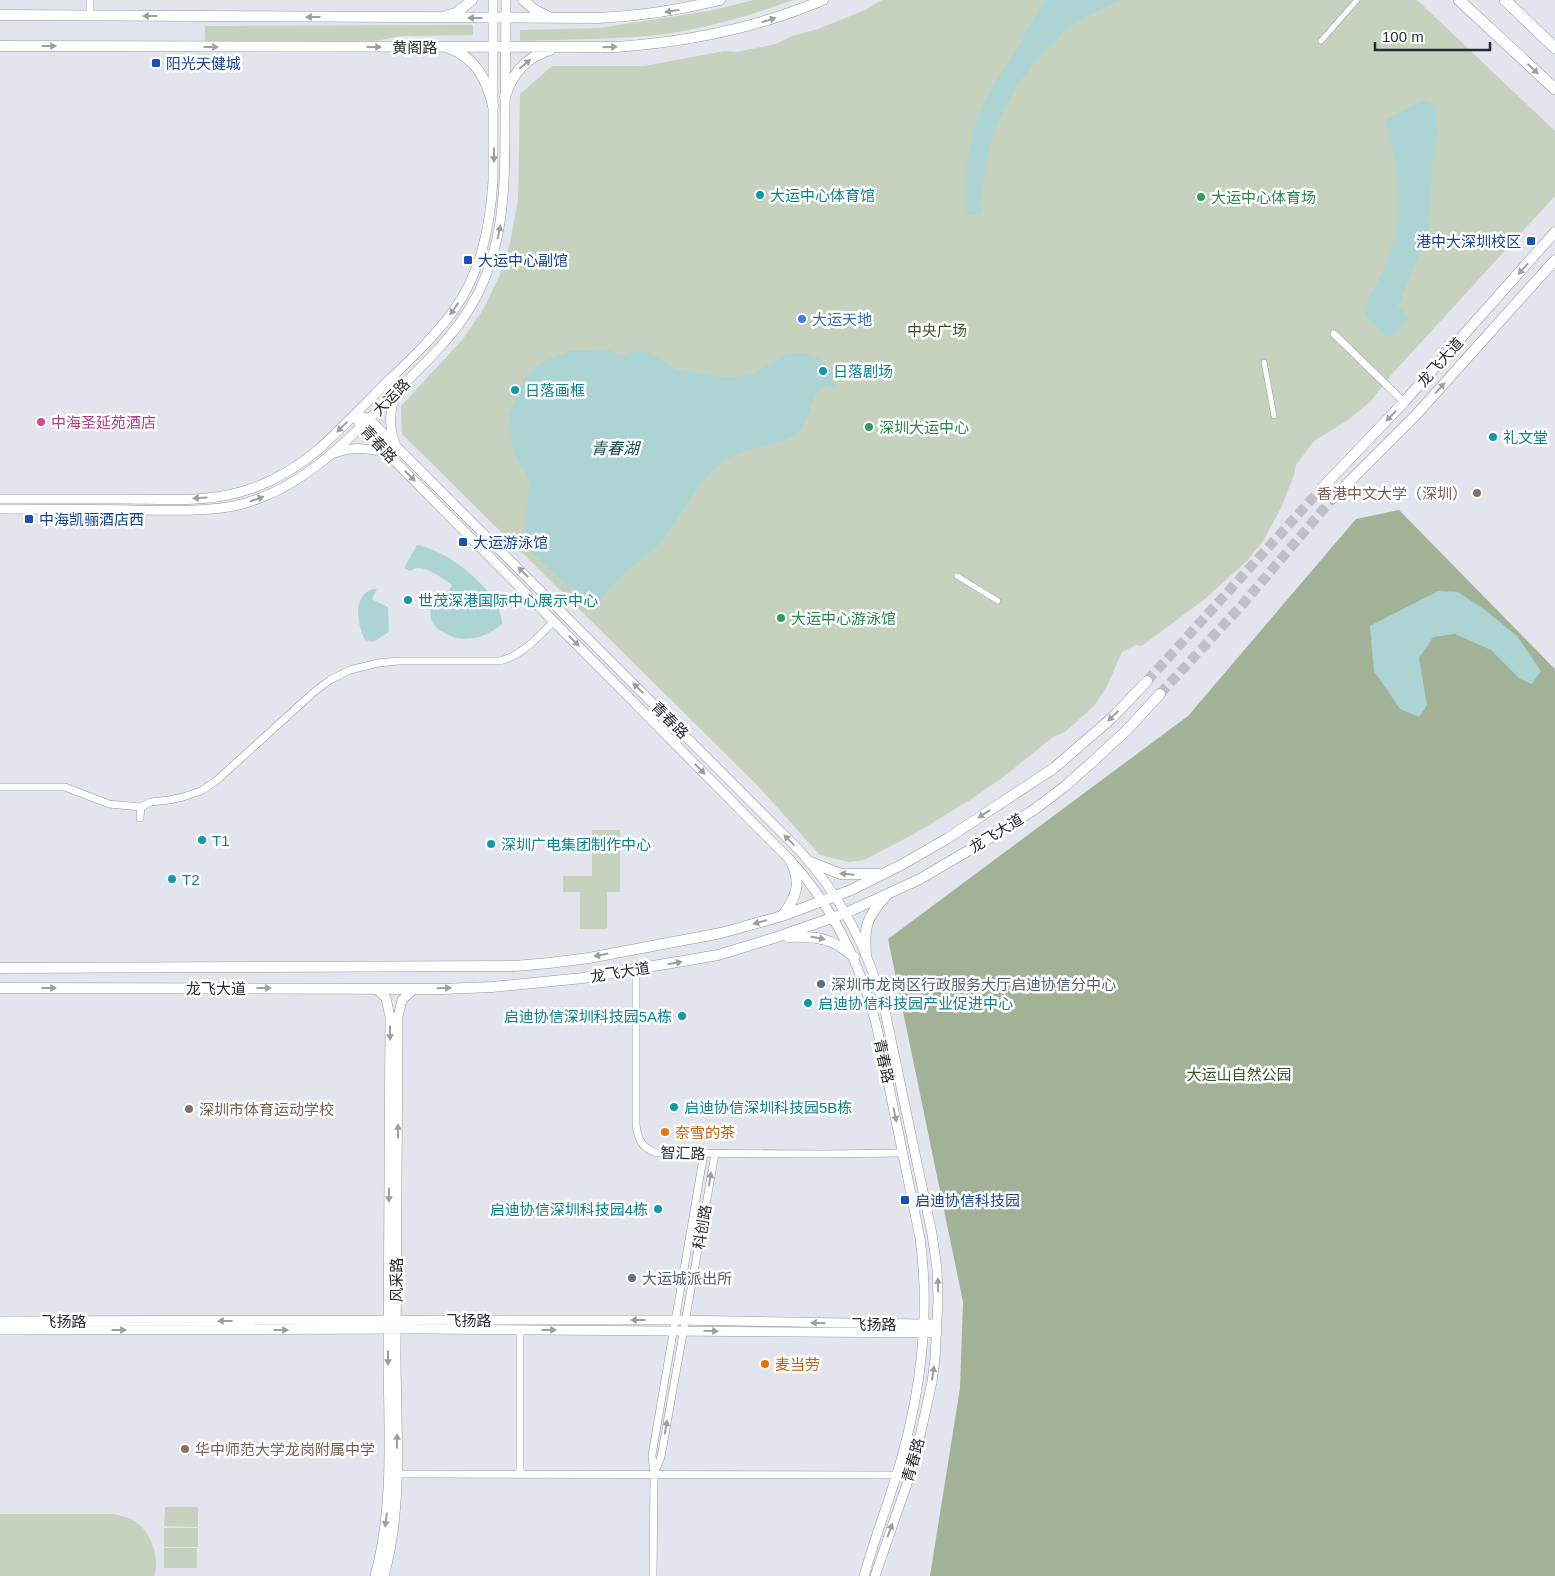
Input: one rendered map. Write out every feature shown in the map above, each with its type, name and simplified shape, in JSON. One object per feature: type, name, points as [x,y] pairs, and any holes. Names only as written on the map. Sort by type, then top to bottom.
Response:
[{"type":"main road","points":[[442,17],[456,12],[472,0]]},
{"type":"main road","points":[[523,0],[535,10],[555,18]]},
{"type":"main road","name":"黄阁路","points":[[0,15],[599,18],[687,8],[720,0]]},
{"type":"main road","name":"黄阁路","points":[[0,46],[616,47],[687,39],[731,30],[770,20],[823,0]]},
{"type":"main road","points":[[1459,0],[1555,89]]},
{"type":"main road","points":[[1505,0],[1555,48]]},
{"type":"main road","points":[[446,47],[467,57],[475,65],[490,90],[493,106]]},
{"type":"main road","points":[[505,98],[512,78],[519,69],[528,61],[548,50],[561,47]]},
{"type":"main road","name":"龙飞大道","points":[[1322,488],[1404,402],[1555,232]]},
{"type":"main road","name":"龙飞大道","points":[[1333,498],[1416,415],[1555,260]]},
{"type":"main road","name":"龙飞大道","points":[[0,968],[471,967],[540,964],[589,958],[713,934],[782,916],[836,896],[885,873],[948,838],[1054,768],[1113,717],[1147,681]]},
{"type":"main road","name":"龙飞大道","points":[[0,988],[414,989],[484,987],[583,978],[718,955],[846,913],[920,879],[976,847],[1035,809],[1064,787],[1126,731],[1160,694]]},
{"type":"main road","points":[[782,916],[794,899],[796,891],[795,868],[790,860]]},
{"type":"main road","points":[[810,862],[841,874],[885,873]]},
{"type":"main road","points":[[866,955],[865,930],[867,922],[871,914],[887,895]]},
{"type":"main road","points":[[777,937],[823,938],[844,948],[854,957]]},
{"type":"street","points":[[90,0],[90,16]]},
{"type":"street","name":"大运路","points":[[0,499],[189,499],[229,495],[267,482],[304,461],[332,437],[424,346],[455,309],[474,273],[482,251],[492,206],[493,0]]},
{"type":"street","name":"大运路","points":[[0,509],[188,510],[233,506],[256,500],[298,480],[333,454],[400,388],[460,324],[488,271],[498,237],[505,187],[506,0]]},
{"type":"street","points":[[1321,41],[1357,0]]},
{"type":"street","points":[[1334,334],[1404,402]]},
{"type":"street","points":[[1264,362],[1274,416]]},
{"type":"street","points":[[397,446],[392,430],[391,412],[395,396],[400,388]]},
{"type":"street","name":"青春路","points":[[355,414],[369,418],[810,862],[836,896],[866,955],[885,1011],[932,1234],[938,1285],[937,1328],[932,1382],[915,1460],[875,1576]]},
{"type":"street","name":"青春路","points":[[355,414],[361,427],[388,455],[790,860],[810,882],[822,900],[854,957],[866,988],[877,1028],[923,1259],[925,1300],[921,1357],[914,1403],[897,1475],[864,1576]]},
{"type":"street","points":[[333,454],[360,449],[375,450],[388,455]]},
{"type":"street","points":[[957,576],[998,601]]},
{"type":"street","points":[[0,787],[65,787],[109,804],[141,807],[151,802],[184,797],[201,791],[216,781],[314,692],[330,680],[350,670],[398,661],[500,661],[512,658],[554,622]]},
{"type":"street","points":[[140,818],[141,807]]},
{"type":"street","name":"智汇路","points":[[636,969],[636,1124],[638,1138],[645,1148],[656,1153],[715,1154],[902,1152]]},
{"type":"street","name":"风采路","points":[[376,988],[386,998],[390,1016],[392,1324],[397,1474],[395,1517],[384,1576]]},
{"type":"street","name":"风采路","points":[[375,1576],[388,1505],[398,1017],[402,1000],[414,989]]},
{"type":"street","points":[[653,1576],[654,1474],[652,1455],[678,1331],[675,1320],[704,1153]]},
{"type":"street","name":"科创路","points":[[678,1331],[685,1320],[715,1154]]},
{"type":"street","name":"飞扬路","points":[[0,1330],[675,1320],[853,1324],[923,1328]]},
{"type":"street","name":"飞扬路","points":[[0,1321],[392,1324],[520,1330],[678,1331],[937,1328]]},
{"type":"street","points":[[520,1330],[520,1473]]},
{"type":"street","points":[[397,1474],[897,1475]]},
{"type":"green space","points":[[754,0],[793,0],[730,20],[665,34],[520,41],[520,30],[599,28],[709,11]]},
{"type":"green space","name":"深圳大运中心","points":[[882,0],[1417,0],[1555,131],[1555,196],[1393,373],[1370,402],[1348,420],[1314,441],[1296,465],[1281,508],[1263,541],[1248,560],[1205,599],[1142,646],[1136,645],[1122,652],[1106,688],[1094,706],[1065,732],[1053,737],[1002,778],[970,800],[914,834],[864,860],[849,862],[820,855],[757,785],[402,434],[401,406],[463,339],[484,308],[499,277],[510,243],[518,200],[520,94],[552,66],[644,66],[776,44],[792,36],[818,29],[865,10]]},
{"type":"green space","points":[[473,25],[473,35],[401,36],[376,41],[205,41],[205,26]]},
{"type":"green space","name":"大运山自然公园","points":[[1399,510],[1555,669],[1555,1576],[930,1576],[960,1388],[963,1302],[888,939],[1188,716],[1356,519]]},
{"type":"green space","points":[[592,830],[620,830],[620,892],[607,892],[607,929],[580,929],[580,892],[563,892],[563,876],[592,876]]},
{"type":"green space","points":[[165,1507],[198,1507],[198,1527],[164,1526]]},
{"type":"green space","points":[[0,1514],[113,1514],[129,1518],[142,1527],[152,1544],[156,1557],[154,1576],[0,1576]]},
{"type":"green space","points":[[164,1528],[198,1528],[198,1547],[164,1547]]},
{"type":"green space","points":[[164,1548],[197,1548],[197,1568],[164,1568]]},
{"type":"water","points":[[1046,0],[1122,0],[1095,12],[1069,28],[1028,71],[1015,89],[996,127],[985,169],[981,215],[967,214],[966,186],[968,159],[973,132],[978,118],[990,91],[1015,52],[1041,5]]},
{"type":"water","points":[[1424,100],[1433,104],[1439,131],[1432,165],[1429,231],[1398,306],[1409,318],[1391,336],[1383,334],[1366,316],[1367,302],[1381,276],[1390,252],[1397,220],[1397,177],[1385,120]]},
{"type":"water","name":"青春湖","points":[[609,350],[620,356],[630,352],[649,352],[677,370],[732,378],[753,374],[787,354],[806,353],[824,363],[829,370],[835,388],[827,387],[821,389],[816,395],[803,426],[790,438],[730,457],[712,471],[661,542],[621,577],[593,609],[527,548],[525,542],[529,484],[527,475],[514,453],[508,416],[527,375],[536,367],[549,359],[570,351]]},
{"type":"water","points":[[417,545],[429,548],[443,555],[471,574],[493,599],[500,612],[502,624],[489,633],[466,639],[450,636],[437,628],[431,620],[430,609],[443,601],[442,598],[452,585],[426,569],[415,568],[410,571],[404,568]]},
{"type":"water","points":[[377,589],[372,599],[388,607],[389,632],[373,642],[365,640],[362,634],[358,611],[362,597],[366,592]]},
{"type":"water","points":[[1438,591],[1458,592],[1485,610],[1517,636],[1541,671],[1532,684],[1520,679],[1491,650],[1455,634],[1433,637],[1419,658],[1427,705],[1419,717],[1400,709],[1374,671],[1370,626]]},
{"type":"tunnel","points":[[1147,681],[1322,488]]},
{"type":"tunnel","points":[[1160,694],[1241,606],[1333,498]]},
{"type":"place","name":"阳光天健城","points":[[156,63]]},
{"type":"place","name":"大运中心体育馆","points":[[760,195]]},
{"type":"place","name":"大运中心体育场","points":[[1201,197]]},
{"type":"place","name":"港中大深圳校区","points":[[1531,241]]},
{"type":"place","name":"大运中心副馆","points":[[468,260]]},
{"type":"place","name":"大运天地","points":[[802,319]]},
{"type":"place","name":"日落剧场","points":[[823,371]]},
{"type":"place","name":"日落画框","points":[[515,390]]},
{"type":"place","name":"中海圣延苑酒店","points":[[41,422]]},
{"type":"place","name":"深圳大运中心","points":[[869,427]]},
{"type":"place","name":"礼文堂","points":[[1493,437]]},
{"type":"place","name":"香港中文大学（深圳）","points":[[1477,493]]},
{"type":"place","name":"中海凯骊酒店西","points":[[29,519]]},
{"type":"place","name":"大运游泳馆","points":[[463,542]]},
{"type":"place","name":"世茂深港国际中心展示中心","points":[[408,600]]},
{"type":"place","name":"大运中心游泳馆","points":[[781,618]]},
{"type":"place","name":"T1","points":[[202,840]]},
{"type":"place","name":"深圳广电集团制作中心","points":[[491,844]]},
{"type":"place","name":"T2","points":[[172,879]]},
{"type":"place","name":"深圳市龙岗区行政服务大厅启迪协信分中心","points":[[821,984]]},
{"type":"place","name":"启迪协信科技园产业促进中心","points":[[808,1003]]},
{"type":"place","name":"启迪协信深圳科技园5A栋","points":[[682,1016]]},
{"type":"place","name":"启迪协信深圳科技园5B栋","points":[[674,1107]]},
{"type":"place","name":"深圳市体育运动学校","points":[[189,1109]]},
{"type":"place","name":"奈雪的茶","points":[[665,1132]]},
{"type":"place","name":"启迪协信科技园","points":[[905,1200]]},
{"type":"place","name":"启迪协信深圳科技园4栋","points":[[658,1209]]},
{"type":"place","name":"大运城派出所","points":[[632,1278]]},
{"type":"place","name":"麦当劳","points":[[765,1364]]},
{"type":"place","name":"华中师范大学龙岗附属中学","points":[[185,1449]]},
{"type":"park label","name":"中央广场","points":[[937,330]]}]
